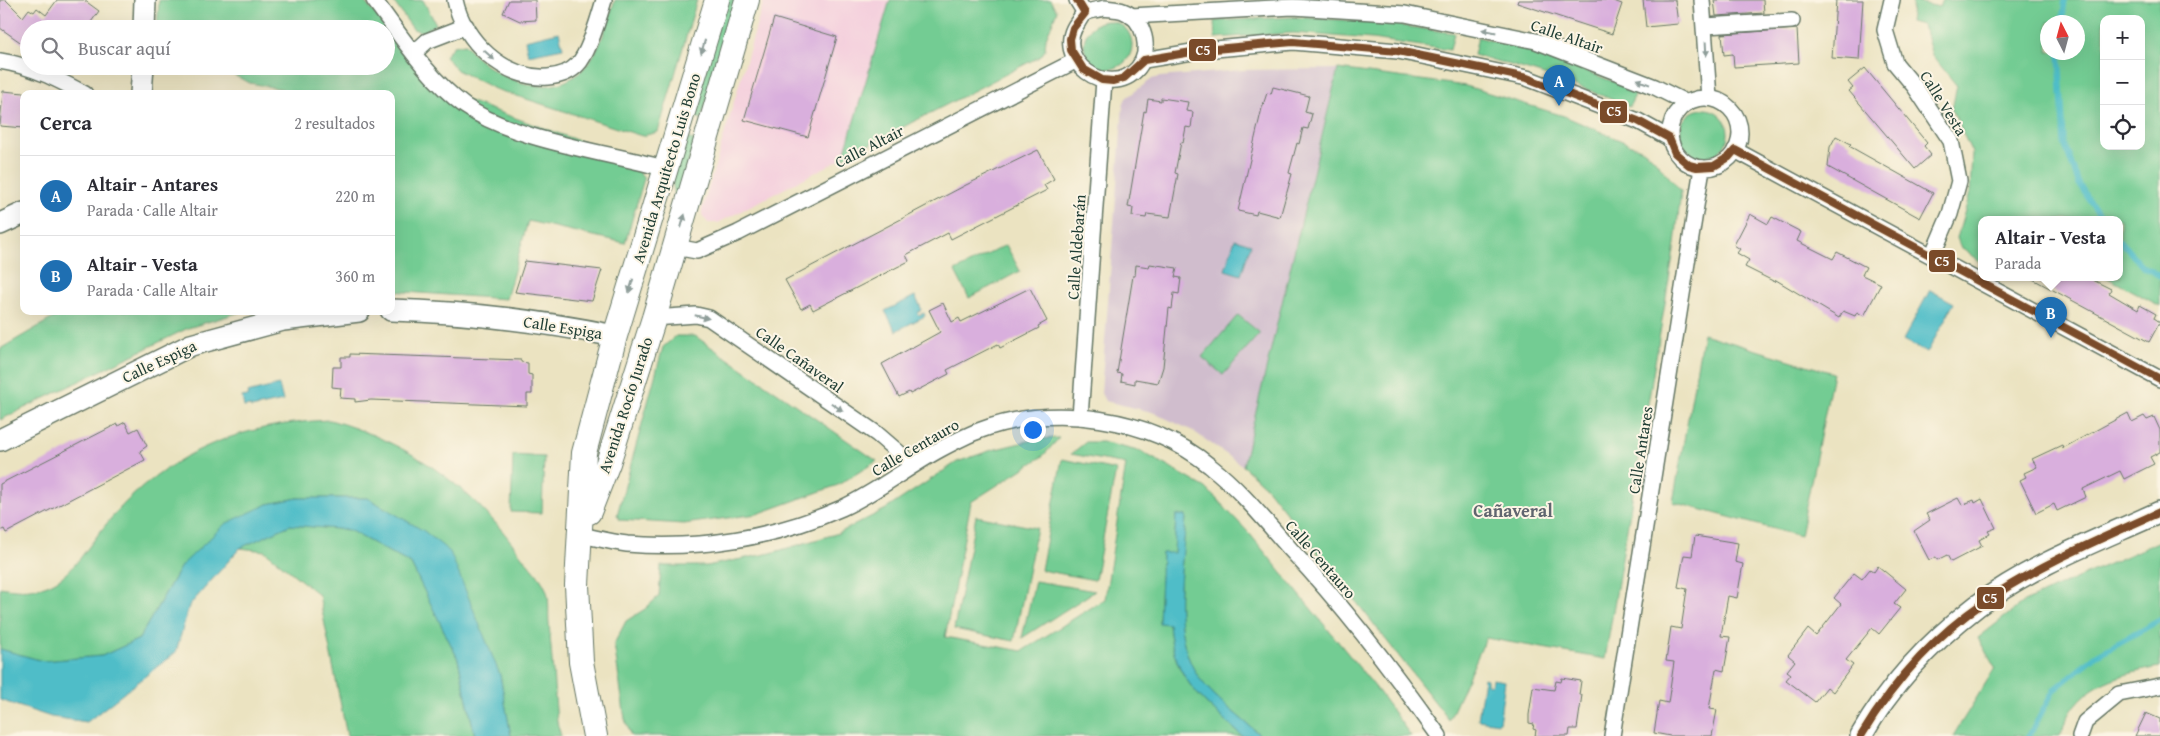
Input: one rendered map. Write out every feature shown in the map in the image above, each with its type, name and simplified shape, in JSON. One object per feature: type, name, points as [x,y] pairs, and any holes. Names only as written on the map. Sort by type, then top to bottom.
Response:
[{"type":"main road","name":"Avenida Arquitecto Luis Bono","points":[[616,336],[717,0]]},
{"type":"main road","name":"Avenida Arquitecto Luis Bono","points":[[654,318],[747,0]]},
{"type":"main road","name":"Avenida Rocío Jurado","points":[[581,535],[608,463],[654,318]]},
{"type":"main road","name":"Avenida Rocío Jurado","points":[[596,492],[594,467],[622,362],[616,336]]},
{"type":"main road","name":"Avenida Rocío Jurado","points":[[595,736],[581,662],[577,585],[584,453],[616,336]]},
{"type":"street","points":[[144,20],[145,0]]},
{"type":"street","points":[[455,0],[457,9],[466,26],[489,56],[510,70],[535,78],[561,76],[579,63],[604,0]]},
{"type":"street","points":[[1076,0],[1085,13]]},
{"type":"street","points":[[1702,0],[1709,98]]},
{"type":"street","name":"Calle Vesta","points":[[1892,0],[1885,30],[1896,64],[1915,87],[1951,141],[1959,181],[1950,214],[1932,256]]},
{"type":"street","points":[[379,3],[391,20]]},
{"type":"street","name":"Calle Altair","points":[[1131,16],[1168,6],[1293,7],[1344,5],[1405,14],[1536,41],[1655,86],[1687,103]]},
{"type":"street","points":[[1104,8],[1122,11],[1131,16],[1141,26],[1146,42],[1144,60],[1136,70],[1122,79],[1104,80],[1084,72],[1075,61],[1070,47],[1073,29],[1085,13],[1104,8]]},
{"type":"street","points":[[1705,26],[1792,21]]},
{"type":"street","points":[[395,26],[414,53],[447,90],[464,105],[486,119],[534,136],[667,168]]},
{"type":"street","points":[[414,53],[427,41],[466,26]]},
{"type":"street","points":[[1144,60],[1204,50],[1293,42],[1398,51],[1527,78],[1638,121],[1669,138]]},
{"type":"street","points":[[0,61],[20,64]]},
{"type":"street","name":"Calle Altair","points":[[675,247],[697,251],[729,237],[1075,61]]},
{"type":"street","points":[[49,75],[77,90]]},
{"type":"street","points":[[141,90],[142,75]]},
{"type":"street","name":"Calle Aldebarán","points":[[1080,417],[1104,80]]},
{"type":"street","points":[[1709,98],[1722,103],[1733,112],[1739,125],[1740,138],[1736,150],[1721,164],[1702,168],[1687,164],[1675,153],[1669,138],[1673,118],[1687,103],[1697,99],[1709,98]]},
{"type":"street","points":[[1736,150],[1978,281]]},
{"type":"street","name":"Calle Antares","points":[[1612,736],[1702,168]]},
{"type":"street","points":[[0,224],[20,215]]},
{"type":"street","points":[[1978,281],[2160,379]]},
{"type":"street","name":"Calle Espiga","points":[[395,310],[479,315],[572,327],[616,336]]},
{"type":"street","name":"Calle Espiga","points":[[0,440],[190,345],[283,320],[325,315]]},
{"type":"street","name":"Calle Cañaveral","points":[[654,318],[696,315],[710,318],[877,434],[913,465]]},
{"type":"street","name":"Calle Centauro","points":[[581,535],[625,544],[690,545],[770,534],[842,508],[887,484],[913,465],[981,430],[1020,421],[1080,417],[1111,421],[1165,438],[1210,465],[1320,581],[1439,736]]},
{"type":"street","points":[[1861,736],[1879,705],[1926,649],[1978,605],[2036,570],[2160,512]]},
{"type":"street","points":[[2080,736],[2084,722],[2119,694],[2160,686]]},
{"type":"shaded area","points":[[764,0],[890,0],[843,158],[718,223],[708,223],[702,215],[702,210]]},
{"type":"shaded area","points":[[1338,69],[1243,466],[1193,431],[1152,412],[1105,401],[1101,393],[1123,105],[1126,98],[1152,79],[1160,77],[1242,70]]},
{"type":"green space","points":[[159,0],[363,0],[380,20],[158,20]]},
{"type":"green space","points":[[423,0],[436,24],[423,32],[413,29],[393,1]]},
{"type":"green space","points":[[615,0],[697,0],[658,132],[642,136],[495,89],[457,70],[445,56],[453,46],[465,44],[480,61],[507,77],[533,85],[547,86],[560,83],[572,78],[589,62],[603,36]]},
{"type":"green space","points":[[726,0],[736,0],[701,119],[692,116]]},
{"type":"green space","points":[[890,0],[1050,0],[1057,11],[1046,38],[1045,50],[1041,56],[843,158]]},
{"type":"green space","points":[[1942,0],[2160,0],[2160,306],[2113,281],[2123,281],[2123,216],[1978,216],[1978,260],[1961,248],[1957,238],[1970,193],[1972,153],[1952,109],[1957,86],[1932,55],[1923,25],[1910,22],[1913,1],[1939,7]]},
{"type":"green space","points":[[1294,17],[1375,22],[1454,33],[1450,50],[1372,39],[1293,33],[1215,38],[1214,21]]},
{"type":"green space","points":[[1103,21],[1113,21],[1122,25],[1128,31],[1131,36],[1131,54],[1122,65],[1113,69],[1103,69],[1094,65],[1088,59],[1084,50],[1084,40],[1088,31],[1094,25]]},
{"type":"green space","points":[[395,37],[443,92],[629,159],[644,179],[625,243],[528,221],[506,299],[395,291],[395,90],[283,90],[250,83],[234,75],[395,75]]},
{"type":"green space","points":[[1478,37],[1550,57],[1637,91],[1629,107],[1553,78],[1474,55]]},
{"type":"green space","points":[[1338,69],[1466,86],[1564,116],[1643,150],[1652,157],[1681,191],[1675,244],[1605,659],[1486,638],[1449,720],[1267,488],[1243,466]]},
{"type":"green space","points":[[1704,109],[1713,111],[1721,116],[1726,124],[1728,133],[1726,142],[1721,150],[1713,155],[1704,157],[1695,155],[1687,150],[1682,142],[1680,133],[1682,124],[1687,116],[1695,111]]},
{"type":"green space","points":[[685,138],[695,140],[676,202],[672,181]]},
{"type":"green space","points":[[1006,245],[1020,271],[969,298],[955,271]]},
{"type":"green space","points":[[58,315],[231,315],[188,328],[0,420],[0,349]]},
{"type":"green space","points":[[1238,315],[1260,333],[1223,375],[1202,357]]},
{"type":"green space","points":[[1703,334],[1833,373],[1800,536],[1673,502]]},
{"type":"green space","points":[[676,336],[695,336],[877,461],[838,485],[757,514],[684,524],[620,520],[617,515],[663,347]]},
{"type":"green space","points":[[330,420],[387,441],[438,471],[482,509],[538,576],[546,589],[548,597],[557,722],[561,736],[511,736],[500,675],[368,498],[298,498],[268,504],[181,566],[139,639],[102,656],[43,661],[0,649],[0,587],[39,588],[53,583],[75,564],[116,512],[144,486],[165,470],[187,456],[238,435],[274,426]]},
{"type":"green space","points":[[1059,438],[1043,456],[971,502],[945,637],[1022,651],[1105,599],[1126,464],[1071,454],[1086,442],[1102,442],[1142,452],[1206,488],[1249,533],[1376,688],[1411,736],[1261,736],[1217,698],[1204,684],[1192,666],[1185,646],[1181,625],[1180,581],[1186,516],[1176,515],[1174,554],[1162,553],[1159,623],[1169,624],[1177,661],[1192,688],[1242,736],[631,736],[625,719],[614,644],[626,621],[645,609],[659,596],[661,566],[707,566],[771,553],[839,533],[886,509],[957,462],[992,450],[1037,439]]},
{"type":"green space","points":[[513,455],[544,457],[542,513],[511,512]]},
{"type":"green space","points":[[1062,459],[1116,470],[1095,580],[1041,570]]},
{"type":"green space","points":[[976,516],[1037,528],[1014,641],[954,629]]},
{"type":"green space","points":[[290,525],[349,530],[411,564],[458,659],[475,736],[347,736],[319,595],[265,551],[240,548]]},
{"type":"green space","points":[[2160,541],[2160,667],[2112,679],[2086,694],[2067,719],[2060,736],[1953,736],[1995,668],[1978,638],[2024,602]]},
{"type":"green space","points":[[1035,581],[1095,591],[1022,638]]},
{"type":"water","points":[[559,32],[563,48],[528,55],[525,40]]},
{"type":"water","points":[[1235,239],[1251,244],[1241,275],[1225,270]]},
{"type":"water","points":[[1930,290],[1954,303],[1927,353],[1903,340]]},
{"type":"water","points":[[915,296],[922,310],[917,313],[919,315],[924,313],[925,316],[896,331],[885,311]]},
{"type":"water","points":[[279,385],[283,401],[251,408],[250,406],[244,407],[242,397],[248,396],[247,393]]},
{"type":"water","points":[[298,498],[368,498],[424,531],[450,552],[500,675],[511,736],[475,736],[458,659],[411,564],[349,530],[290,525],[240,548],[189,606],[176,652],[87,722],[51,717],[0,700],[0,649],[43,661],[102,656],[139,639],[181,566],[225,524],[268,504]]},
{"type":"water","points":[[1176,515],[1186,516],[1180,581],[1180,603],[1181,625],[1185,646],[1192,666],[1210,691],[1261,736],[1242,736],[1203,700],[1184,675],[1177,661],[1169,624],[1159,623],[1162,553],[1174,553]]},
{"type":"water","points":[[1484,678],[1487,679],[1487,684],[1491,685],[1492,679],[1505,681],[1499,723],[1478,720]]},
{"type":"building","points":[[0,0],[6,0],[23,17],[29,9],[34,12],[37,8],[46,15],[57,0],[84,0],[99,11],[92,20],[20,20],[20,42],[0,28]]},
{"type":"building","points":[[509,0],[535,0],[536,20],[520,21],[503,13]]},
{"type":"building","points":[[1518,0],[1611,0],[1622,4],[1612,34],[1517,3]]},
{"type":"building","points":[[1643,0],[1675,0],[1678,24],[1646,27]]},
{"type":"building","points":[[1714,0],[1763,0],[1764,13],[1716,16]]},
{"type":"building","points":[[1836,0],[1863,0],[1859,60],[1832,58]]},
{"type":"building","points":[[774,18],[837,37],[808,137],[744,120]]},
{"type":"building","points":[[1797,29],[1799,63],[1734,67],[1733,54],[1724,55],[1722,34]]},
{"type":"building","points":[[1865,68],[1927,143],[1924,146],[1931,155],[1915,169],[1849,91],[1853,88],[1848,82]]},
{"type":"building","points":[[1273,87],[1309,96],[1305,112],[1312,114],[1308,129],[1303,128],[1299,144],[1297,143],[1289,173],[1292,174],[1280,217],[1257,211],[1256,215],[1238,211],[1262,108],[1267,93],[1271,94]]},
{"type":"building","points":[[3,91],[20,93],[20,128],[0,126]]},
{"type":"building","points":[[1161,98],[1188,102],[1186,111],[1193,112],[1191,128],[1186,127],[1183,143],[1181,142],[1175,173],[1178,174],[1170,217],[1147,214],[1146,218],[1132,216],[1133,208],[1128,207],[1144,111],[1146,112],[1148,99],[1161,101]]},
{"type":"building","points":[[1836,136],[1851,144],[1849,146],[1933,193],[1920,218],[1828,167],[1830,147]]},
{"type":"building","points":[[1038,150],[1054,179],[1044,185],[1047,190],[951,239],[948,233],[906,255],[909,261],[813,310],[810,304],[801,309],[785,280],[966,185]]},
{"type":"building","points":[[1750,214],[1768,224],[1772,217],[1801,232],[1797,241],[1833,259],[1837,252],[1866,267],[1862,275],[1881,284],[1864,316],[1857,312],[1855,316],[1843,311],[1839,318],[1776,280],[1775,282],[1745,267],[1749,260],[1737,253],[1740,249],[1734,245]]},
{"type":"building","points":[[525,261],[602,270],[592,301],[515,292]]},
{"type":"building","points":[[1150,264],[1177,268],[1175,277],[1181,278],[1179,294],[1174,293],[1172,309],[1169,308],[1163,367],[1158,383],[1135,379],[1135,384],[1121,381],[1122,374],[1117,373],[1136,265],[1149,267]]},
{"type":"building","points":[[2036,281],[2095,281],[2111,289],[2109,293],[2138,310],[2140,305],[2156,314],[2154,318],[2160,322],[2149,342]]},
{"type":"building","points":[[1030,288],[1047,321],[1038,326],[1039,328],[1000,348],[998,344],[947,370],[949,374],[910,394],[909,392],[899,397],[882,364],[940,332],[929,310],[943,303],[952,322],[959,318],[961,322]]},
{"type":"building","points":[[350,354],[521,360],[521,362],[528,363],[528,374],[532,375],[532,394],[527,394],[527,406],[371,400],[355,402],[355,399],[340,398],[341,388],[332,387],[333,367],[341,367],[341,357],[350,357]]},
{"type":"building","points":[[2128,413],[2132,422],[2144,416],[2147,420],[2154,417],[2160,430],[2160,452],[2150,457],[2154,464],[2124,479],[2120,471],[2083,489],[2086,497],[2057,511],[2054,504],[2036,513],[2020,480],[2026,477],[2024,473],[2037,467],[2032,459],[2062,445],[2063,448]]},
{"type":"building","points":[[125,422],[130,432],[138,428],[147,446],[140,451],[145,460],[6,533],[4,529],[0,531],[0,484],[117,424],[118,426]]},
{"type":"building","points":[[1958,498],[1962,505],[1974,500],[1975,503],[1982,499],[1996,528],[1988,531],[1990,534],[1979,540],[1982,546],[1951,562],[1947,555],[1937,560],[1936,557],[1929,560],[1914,531],[1930,520],[1926,514]]},
{"type":"building","points":[[1695,536],[1738,543],[1735,562],[1743,564],[1737,598],[1728,596],[1721,636],[1730,637],[1724,671],[1716,669],[1709,709],[1717,710],[1712,736],[1670,736],[1654,733],[1659,701],[1668,703],[1674,662],[1666,661],[1671,627],[1681,629],[1687,589],[1678,587],[1684,555],[1692,556]]},
{"type":"building","points":[[1878,566],[1906,589],[1894,604],[1900,608],[1879,634],[1872,628],[1846,660],[1853,665],[1833,692],[1827,687],[1815,702],[1786,680],[1791,674],[1787,671],[1795,661],[1788,655],[1808,629],[1816,636],[1841,604],[1834,598],[1854,573],[1862,579],[1870,569],[1874,572]]},
{"type":"building","points":[[1562,678],[1581,681],[1579,695],[1582,695],[1577,729],[1570,729],[1569,736],[1535,736],[1534,724],[1529,723],[1533,687],[1554,690],[1556,681],[1561,682]]},
{"type":"building","points":[[2146,713],[2160,719],[2160,736],[2135,736]]},
{"type":"waterway","points":[[2063,15],[2065,0]]},
{"type":"waterway","points":[[2059,60],[2064,143],[2079,184],[2100,216]]},
{"type":"waterway","points":[[2123,244],[2142,266],[2160,276]]},
{"type":"waterway","points":[[2029,736],[2054,690],[2095,656],[2160,620]]},
{"type":"transit line","name":"C5","points":[[1077,0],[1085,13],[1073,28],[1070,39],[1071,50],[1083,69],[1102,80],[1113,81],[1124,78],[1144,60],[1204,50],[1293,42],[1398,51],[1527,78],[1638,121],[1669,138],[1675,153],[1689,165],[1697,167],[1714,166],[1729,157],[1735,150],[1978,281]]},
{"type":"transit line","name":"C5","points":[[1978,281],[2160,379]]},
{"type":"transit line","name":"C5","points":[[1861,736],[1891,692],[1922,655],[1955,624],[1991,598],[2069,553],[2160,512]]},
{"type":"place","name":"Altair - Antares","points":[[1559,106]]},
{"type":"place","name":"Altair - Vesta","points":[[2051,338]]},
{"type":"district","name":"Cañaveral","points":[[1513,511]]}]
